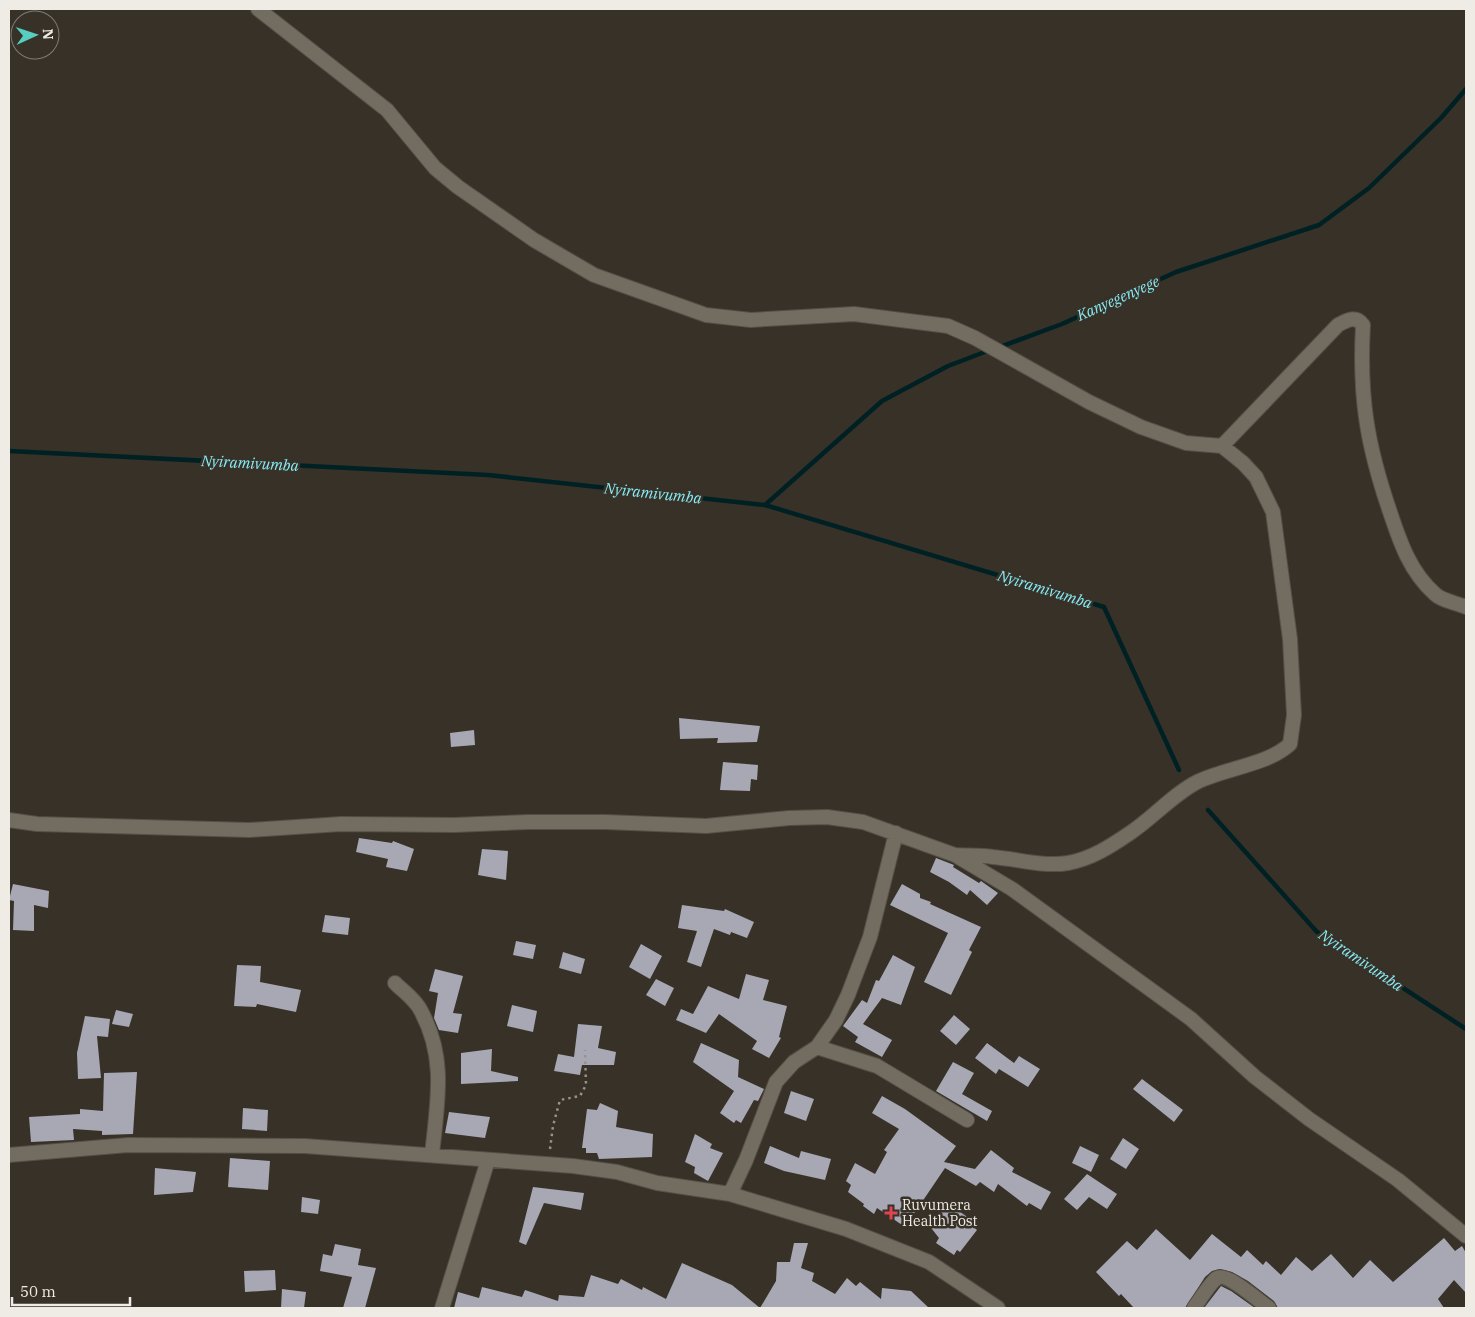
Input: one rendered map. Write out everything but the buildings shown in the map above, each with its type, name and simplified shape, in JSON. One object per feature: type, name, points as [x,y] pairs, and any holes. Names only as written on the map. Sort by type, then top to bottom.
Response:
[{"type":"street","points":[[258,9],[387,110],[435,168],[452,182],[534,240],[594,275],[706,315],[751,320],[854,314],[948,326],[975,338],[1089,402],[1141,427],[1186,443],[1222,446],[1243,463],[1256,477],[1264,490],[1273,512],[1290,639],[1294,715],[1290,744],[1274,755],[1197,782],[1129,834],[1105,849],[1082,859],[1068,863],[1042,864],[992,856],[955,855]]},
{"type":"street","points":[[1222,446],[1338,325],[1347,320],[1360,321],[1363,325],[1362,388],[1367,432],[1372,458],[1400,543],[1417,577],[1437,596],[1466,607]]},
{"type":"street","points":[[9,820],[37,824],[249,830],[340,824],[454,826],[548,822],[653,823],[706,826],[789,818],[827,817],[863,822],[955,855],[1012,889],[1183,1013],[1271,1089],[1309,1119],[1398,1180],[1466,1236]]},
{"type":"street","points":[[730,1194],[746,1160],[776,1082],[794,1062],[817,1047],[836,1020],[870,937],[896,833]]},
{"type":"street","points":[[395,983],[421,1009],[435,1044],[440,1074],[432,1155]]},
{"type":"street","points":[[817,1047],[877,1066],[967,1120]]},
{"type":"street","points":[[9,1155],[128,1145],[188,1144],[362,1148],[617,1172],[658,1183],[730,1194],[846,1229],[930,1262],[998,1308]]},
{"type":"street","points":[[442,1308],[488,1160]]},
{"type":"street","points":[[1194,1308],[1215,1278],[1221,1276],[1231,1280],[1269,1308]]},
{"type":"path","points":[[534,1164],[549,1150],[552,1126],[560,1100],[580,1096],[586,1085],[585,1050]]},
{"type":"waterway","name":"Kanyegenyege","points":[[997,348],[1062,324],[1176,272],[1319,225],[1369,188],[1441,118],[1466,89]]},
{"type":"waterway","name":"Kanyegenyege","points":[[765,505],[882,401],[948,366],[990,350]]},
{"type":"waterway","name":"Nyiramivumba","points":[[9,451],[488,475],[765,505],[1104,607],[1179,770]]},
{"type":"waterway","name":"Nyiramivumba","points":[[1208,810],[1317,932],[1466,1029]]},
{"type":"place","name":"Ruvumera Health Post","points":[[891,1213]]}]
